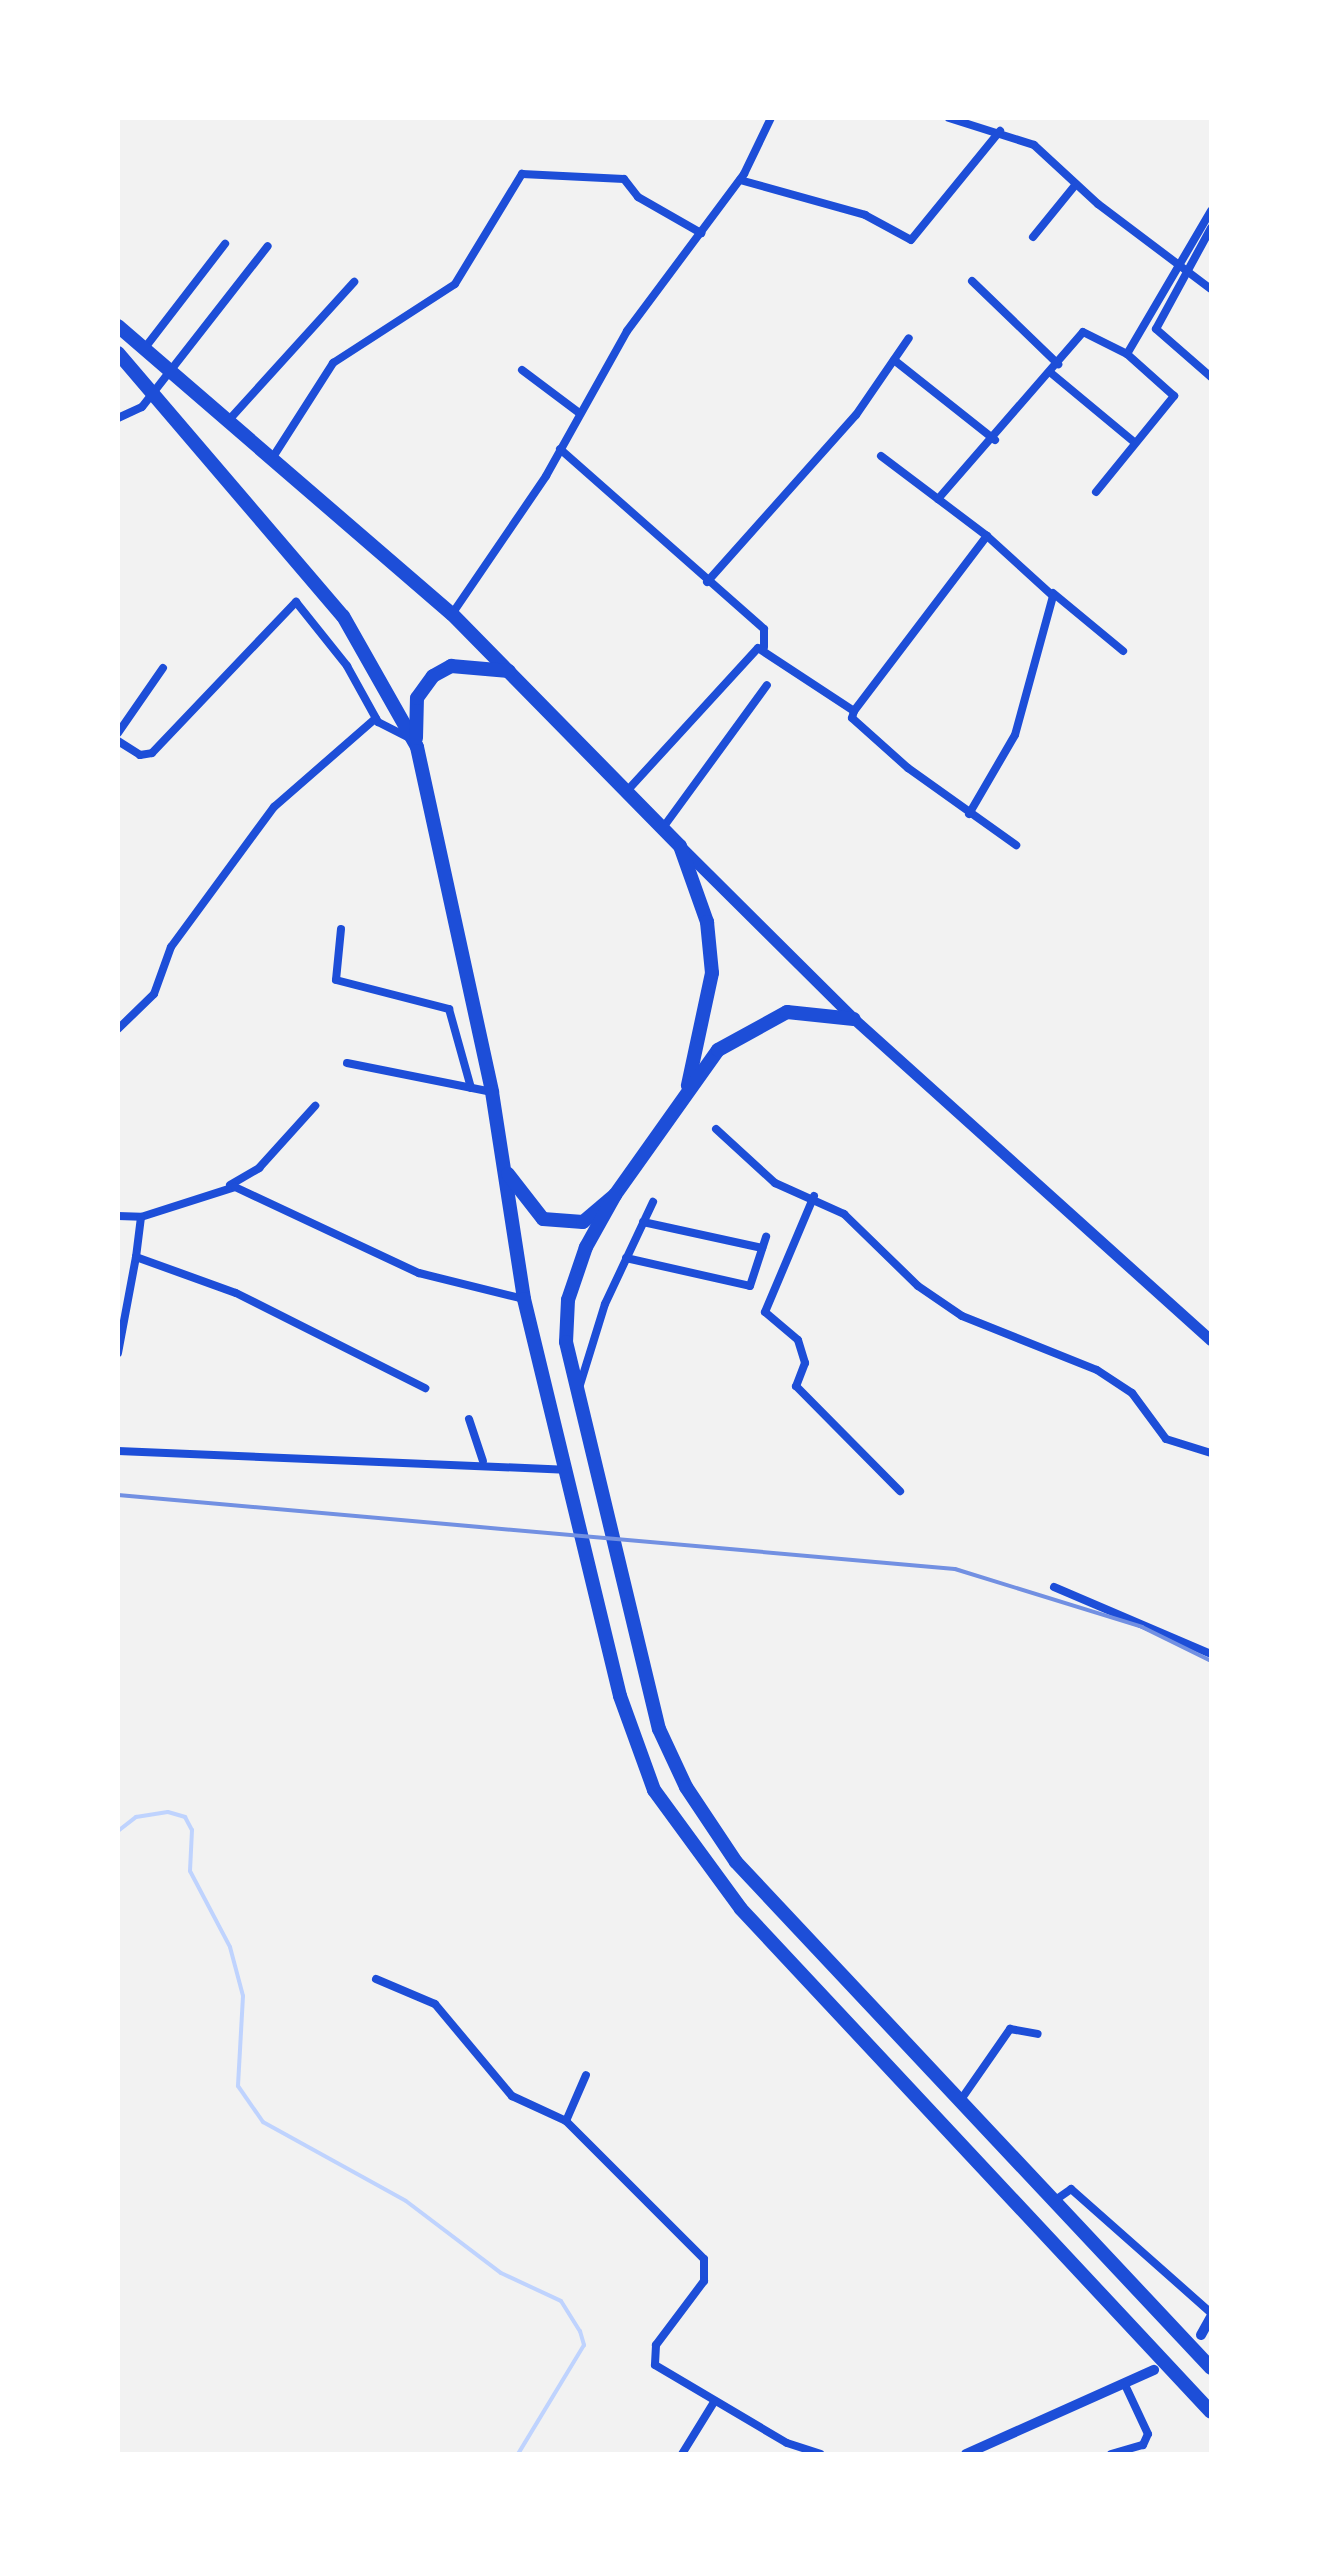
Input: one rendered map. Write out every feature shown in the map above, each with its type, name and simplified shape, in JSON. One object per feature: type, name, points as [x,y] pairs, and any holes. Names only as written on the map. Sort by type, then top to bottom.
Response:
[{"type":"highway","points":[[118,326],[452,614],[680,846],[707,922],[712,973],[688,1085]]},
{"type":"highway","points":[[118,353],[343,616],[415,743]]},
{"type":"highway","points":[[509,671],[451,666],[433,676],[417,698],[415,743],[492,1092],[524,1299],[598,1605],[638,1749],[678,1832],[741,1909],[1211,2412]]},
{"type":"highway","points":[[854,1019],[815,1012],[767,1018],[718,1050],[688,1085],[615,1195],[568,1300],[566,1342],[575,1400],[624,1597],[659,1729],[686,1787],[736,1862],[1211,2368]]},
{"type":"highway","points":[[504,1167],[543,1219],[583,1222],[615,1195]]},
{"type":"main road","points":[[680,846],[854,1019],[1211,1340]]},
{"type":"street","points":[[452,614],[560,449],[578,412],[627,331],[740,180],[771,118]]},
{"type":"street","points":[[949,118],[1000,131],[1034,145],[1076,184],[1211,289]]},
{"type":"street","points":[[740,180],[865,215],[911,240],[1000,131]]},
{"type":"street","points":[[273,457],[333,363],[455,284],[522,174],[624,179],[638,197],[701,233]]},
{"type":"street","points":[[1033,237],[1076,184]]},
{"type":"street","points":[[1211,211],[1156,329],[1211,377]]},
{"type":"street","points":[[1127,354],[1211,228]]},
{"type":"street","points":[[144,349],[225,244]]},
{"type":"street","points":[[118,418],[130,416],[172,372],[268,246]]},
{"type":"street","points":[[972,281],[1058,364]]},
{"type":"street","points":[[228,421],[354,282]]},
{"type":"street","points":[[938,499],[995,440],[1083,332],[1127,354],[1174,395],[1096,492]]},
{"type":"street","points":[[707,582],[856,415],[909,338]]},
{"type":"street","points":[[894,360],[995,440]]},
{"type":"street","points":[[522,370],[578,412]]},
{"type":"street","points":[[1051,373],[1134,442]]},
{"type":"street","points":[[560,449],[707,582],[764,629],[764,647]]},
{"type":"street","points":[[881,456],[987,536],[1123,651]]},
{"type":"street","points":[[854,711],[987,536]]},
{"type":"street","points":[[969,814],[1015,735],[1053,593]]},
{"type":"street","points":[[118,741],[140,755],[152,753],[296,602],[347,666],[387,733],[415,743]]},
{"type":"street","points":[[764,647],[854,711],[865,731],[969,814],[1016,845]]},
{"type":"street","points":[[626,792],[748,654],[764,647]]},
{"type":"street","points":[[118,733],[163,668]]},
{"type":"street","points":[[662,829],[767,685]]},
{"type":"street","points":[[118,1029],[154,994],[171,947],[275,806],[376,718]]},
{"type":"street","points":[[341,929],[336,980],[449,1009],[471,1088]]},
{"type":"street","points":[[347,1063],[492,1092]]},
{"type":"street","points":[[118,1216],[141,1217],[226,1188],[259,1168],[315,1106]]},
{"type":"street","points":[[716,1129],[775,1183],[814,1196],[962,1316],[1097,1370],[1132,1393],[1170,1442],[1211,1453]]},
{"type":"street","points":[[226,1188],[419,1273],[524,1299]]},
{"type":"street","points":[[814,1196],[765,1312],[798,1340],[805,1363],[796,1386],[900,1491]]},
{"type":"street","points":[[575,1400],[626,1258],[653,1202]]},
{"type":"street","points":[[118,1353],[141,1217]]},
{"type":"street","points":[[643,1222],[762,1248]]},
{"type":"street","points":[[626,1258],[750,1286],[766,1237]]},
{"type":"street","points":[[136,1257],[236,1293],[425,1388]]},
{"type":"street","points":[[469,1419],[483,1461]]},
{"type":"street","points":[[118,1451],[362,1458],[385,1465],[483,1461],[565,1470]]},
{"type":"street","points":[[1054,1587],[1211,1654]]},
{"type":"street","points":[[376,1979],[424,1996],[519,2103],[566,2121],[704,2259],[704,2281],[654,2359],[665,2375],[820,2454]]},
{"type":"street","points":[[960,2101],[1010,2029],[1038,2034]]},
{"type":"street","points":[[566,2121],[586,2075]]},
{"type":"street","points":[[1054,2201],[1071,2189],[1211,2315],[1201,2335]]},
{"type":"street","points":[[966,2454],[1126,2387],[1154,2370]]},
{"type":"street","points":[[1111,2454],[1143,2445],[1148,2434],[1126,2387]]},
{"type":"street","points":[[682,2454],[714,2402]]},
{"type":"waterway","points":[[118,1831],[136,1817],[168,1812],[185,1817],[192,1830],[190,1871],[230,1947],[243,1996],[238,2086],[263,2122],[406,2201],[501,2273],[561,2301],[580,2331],[584,2345],[518,2454]]},
{"type":"railway","points":[[118,1495],[955,1569],[1142,1627],[1211,1661]]}]
